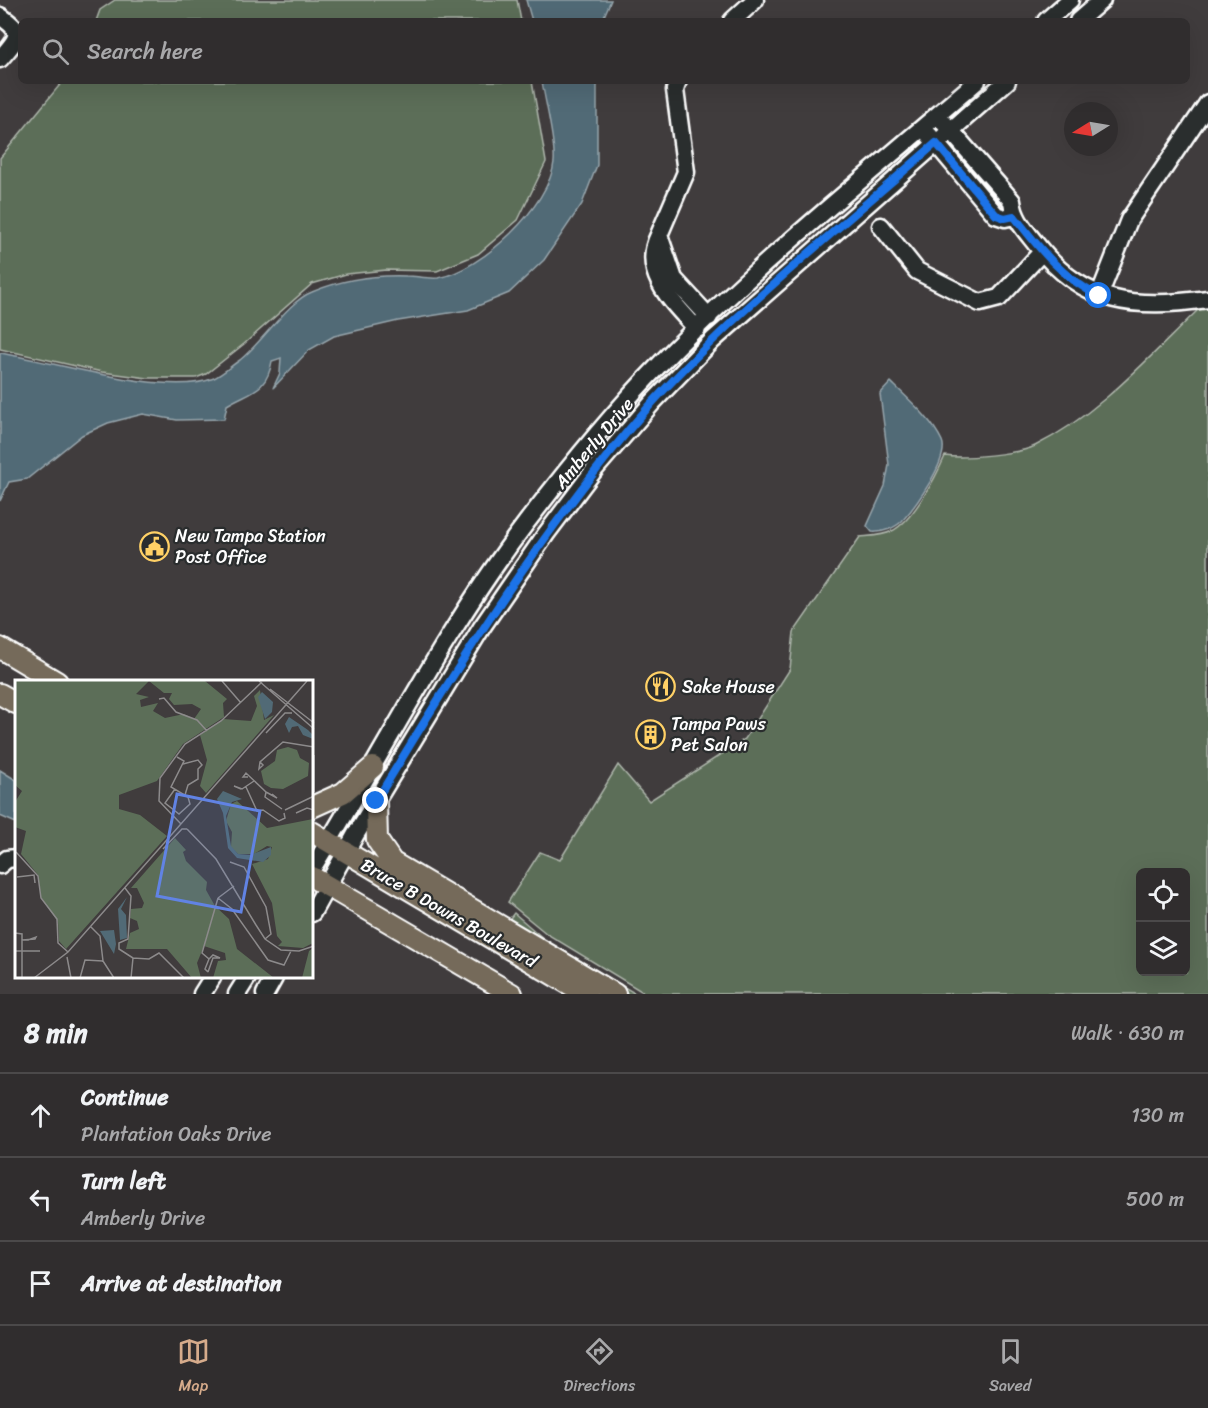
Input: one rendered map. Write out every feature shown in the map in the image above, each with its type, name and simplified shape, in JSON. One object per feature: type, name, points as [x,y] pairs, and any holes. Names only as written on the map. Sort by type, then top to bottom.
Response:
[{"type":"main road","points":[[0,648],[54,680]]},
{"type":"main road","points":[[0,693],[15,702]]},
{"type":"main road","points":[[314,806],[343,793],[373,767]]},
{"type":"main road","points":[[376,801],[377,840],[392,862],[615,994]]},
{"type":"main road","name":"Bruce B Downs Boulevard","points":[[320,837],[586,994]]},
{"type":"main road","name":"Bruce B Downs Boulevard","points":[[320,881],[512,994]]},
{"type":"street","points":[[735,18],[755,0]]},
{"type":"street","points":[[1049,18],[1070,0]]},
{"type":"street","points":[[1081,18],[1102,0]]},
{"type":"street","points":[[0,16],[15,26],[18,34],[15,42],[0,59]]},
{"type":"street","points":[[677,84],[675,90],[686,172],[659,235],[668,284],[713,340]]},
{"type":"street","name":"Amberly Drive","points":[[314,861],[320,837],[373,767],[463,615],[525,524],[577,459],[660,363],[974,84]]},
{"type":"street","name":"Amberly Drive","points":[[314,905],[320,881],[346,853],[477,636],[546,534],[595,469],[653,402],[713,340],[1004,84]]},
{"type":"street","points":[[1099,296],[1129,220],[1208,103]]},
{"type":"street","points":[[937,116],[1012,201],[1014,216],[1042,252],[1076,284],[1099,296],[1141,303],[1208,299]]},
{"type":"street","points":[[923,128],[996,215],[1005,218],[1014,216]]},
{"type":"street","points":[[881,226],[917,271],[980,303],[999,298],[1042,252]]},
{"type":"street","points":[[0,865],[7,859],[15,858]]},
{"type":"street","points":[[202,994],[211,979]]},
{"type":"street","points":[[237,994],[246,979]]},
{"type":"street","points":[[265,994],[273,979]]},
{"type":"green space","points":[[115,0],[517,0],[520,18],[97,18],[100,10]]},
{"type":"green space","points":[[61,84],[533,84],[546,162],[518,220],[478,254],[437,271],[386,270],[346,274],[312,284],[206,374],[196,378],[148,378],[102,372],[0,349],[0,158]]},
{"type":"green space","points":[[1208,292],[1208,994],[646,994],[547,934],[508,902],[540,852],[560,860],[618,765],[649,801],[745,739],[790,669],[794,632],[860,537],[885,534],[900,526],[923,498],[945,456],[1004,453],[1035,446],[1102,402],[1199,309]]},
{"type":"green space","points":[[514,913],[544,939],[636,994],[628,994],[507,922]]},
{"type":"water","points":[[526,0],[611,0],[603,18],[531,18]]},
{"type":"water","points":[[543,84],[597,84],[597,165],[582,204],[544,260],[509,293],[468,310],[398,321],[334,336],[309,350],[273,388],[280,373],[281,358],[272,361],[270,371],[262,385],[227,405],[224,419],[177,420],[143,414],[108,423],[82,435],[27,479],[9,482],[0,501],[0,353],[140,381],[169,384],[194,383],[214,378],[248,353],[284,313],[312,292],[346,281],[370,277],[438,278],[455,273],[493,250],[527,216],[550,179],[554,162],[552,134]]},
{"type":"water","points":[[891,382],[932,425],[942,441],[943,449],[930,483],[902,521],[880,532],[872,532],[867,526],[885,486],[889,465],[880,394]]},
{"type":"water","points":[[0,770],[15,779],[15,823],[0,816]]},
{"type":"place","name":"New Tampa Station Post Office","points":[[154,546]]},
{"type":"place","name":"Sake House","points":[[661,687]]},
{"type":"place","name":"Tampa Paws Pet Salon","points":[[650,734]]},
{"type":"route","points":[[376,801],[501,598],[595,469],[653,402],[713,340],[936,143],[996,215],[1005,218],[1014,216],[1042,252],[1076,284],[1099,296]]}]
